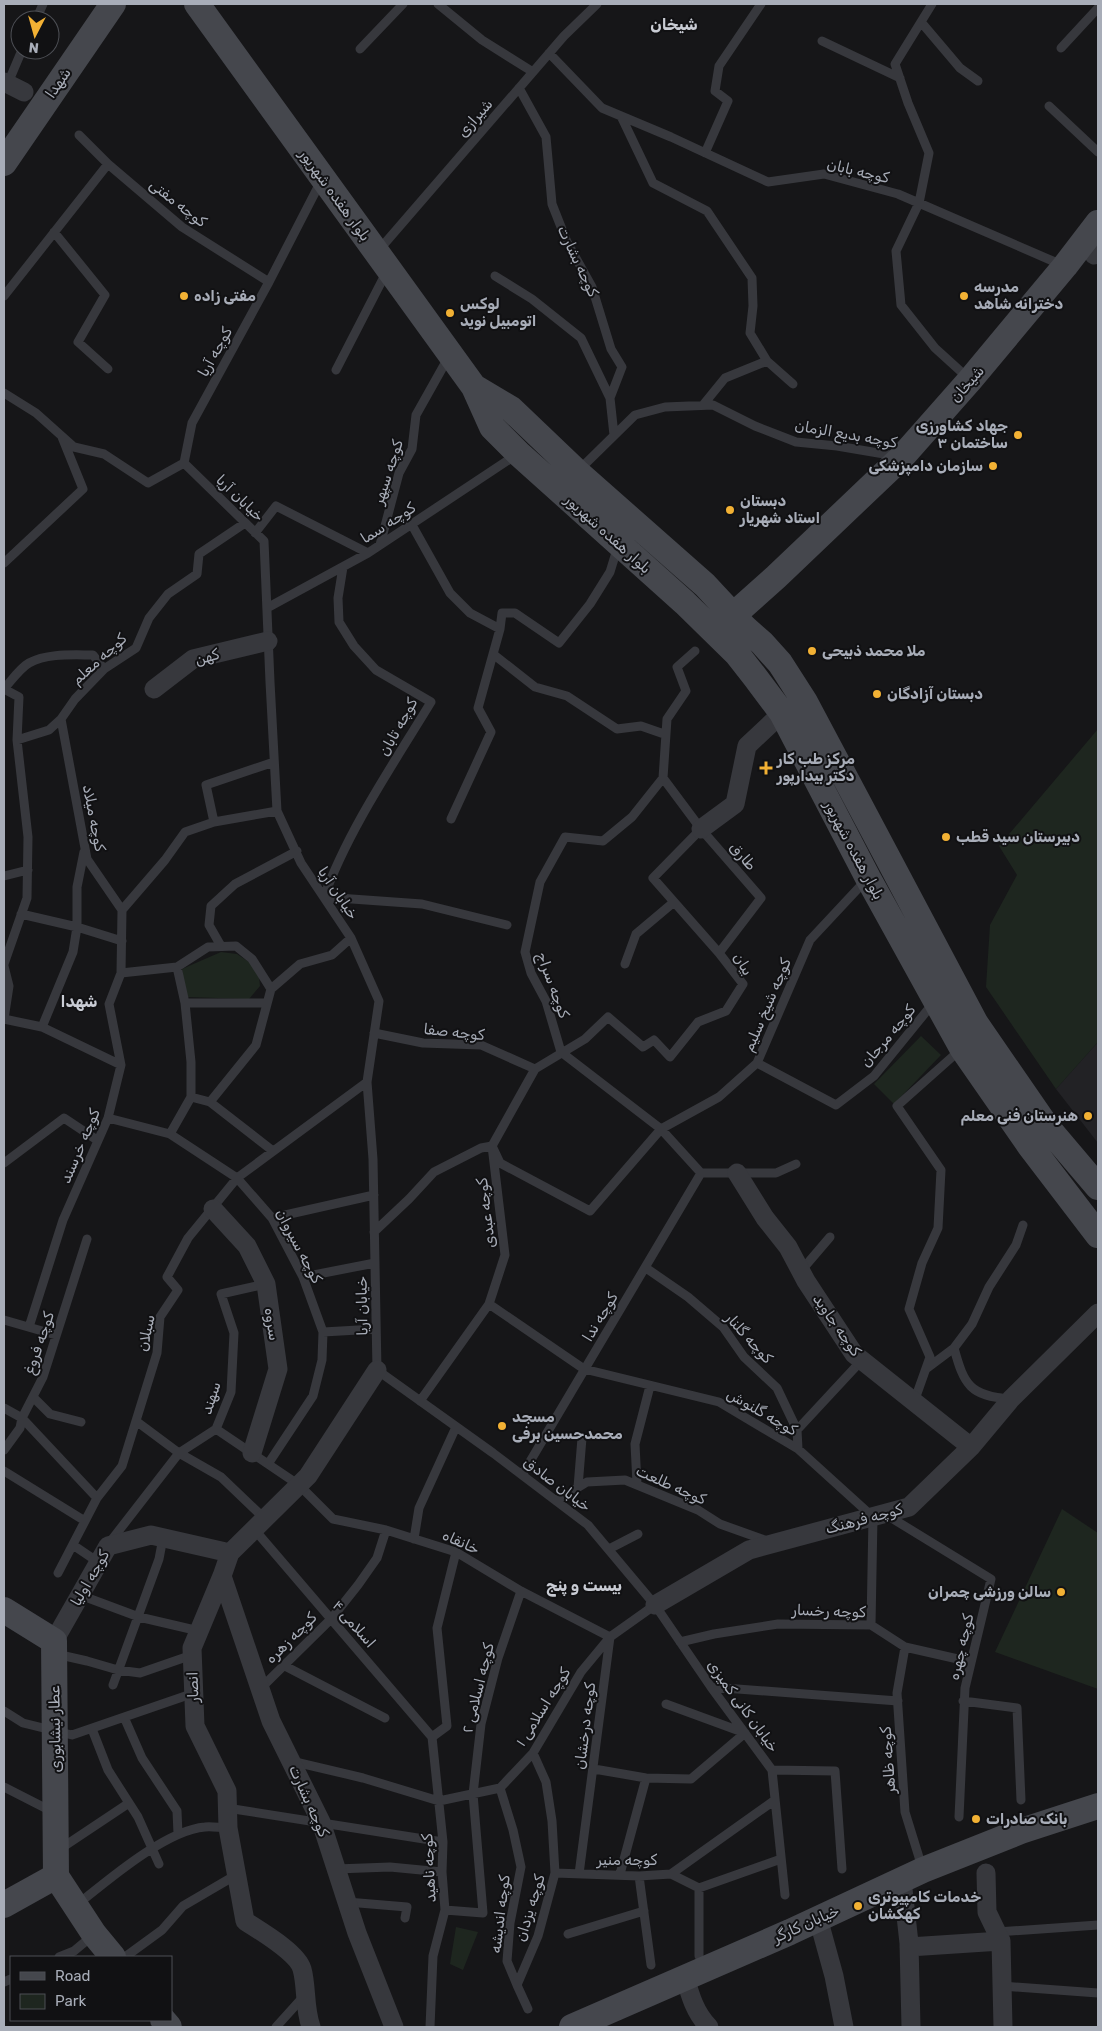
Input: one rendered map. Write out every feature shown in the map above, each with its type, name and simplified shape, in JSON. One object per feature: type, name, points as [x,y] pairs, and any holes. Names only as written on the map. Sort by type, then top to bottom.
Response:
[{"type":"street","name":"شهدا","points":[[4,163],[113,4]]},
{"type":"street","name":"بلوار هفده شهریور","points":[[197,4],[474,387],[492,427],[519,454],[619,544],[730,630],[762,643],[780,663],[805,702],[976,1024],[1047,1127],[1098,1187]]},
{"type":"street","points":[[6,82],[24,92]]},
{"type":"street","name":"شیخان","points":[[730,630],[916,466],[1098,223]]},
{"type":"street","name":"شیخان","points":[[730,630],[976,385],[1011,359],[1097,253]]},
{"type":"street","name":"بلوار هفده شهریور","points":[[474,387],[511,409],[577,472],[705,585],[755,677],[782,713],[868,878],[962,1048],[1030,1146],[1098,1235]]},
{"type":"street","name":"کهن","points":[[154,688],[193,659],[268,641]]},
{"type":"street","points":[[701,829],[735,804],[748,746],[782,713]]},
{"type":"street","name":"کوچه جاوید","points":[[737,1173],[766,1218],[788,1247],[801,1271],[854,1354],[971,1447]]},
{"type":"street","name":"سروه","points":[[213,1209],[247,1246],[266,1284],[278,1369],[252,1453]]},
{"type":"street","name":"کوچه فرهنگ","points":[[655,1605],[749,1550],[909,1507],[971,1447],[1011,1399],[1098,1313]]},
{"type":"street","name":"انصار","points":[[311,2027],[306,2012],[301,1967],[284,1947],[245,1921],[228,1828],[227,1791],[195,1726],[192,1648],[230,1553],[308,1476],[377,1370]]},
{"type":"street","name":"کوچه اولیا","points":[[54,1647],[80,1595],[108,1546],[151,1535],[230,1553]]},
{"type":"street","name":"کوچه بشارت","points":[[222,1576],[271,1721],[321,1822],[357,1933],[394,2027]]},
{"type":"street","points":[[4,1610],[54,1647]]},
{"type":"street","name":"عطار نیشابوری","points":[[54,1647],[56,1864]]},
{"type":"street","name":"خیابان کارگر","points":[[572,2027],[692,1967],[818,1918],[912,1875],[1021,1831],[1098,1806]]},
{"type":"street","points":[[4,1905],[56,1864],[76,1906],[94,1934],[112,1956]]},
{"type":"street","points":[[986,1873],[987,1912],[999,1937],[1003,2027]]},
{"type":"street","points":[[911,2027],[910,1947],[912,1875]]},
{"type":"street","points":[[818,1918],[834,1976],[844,2027]]},
{"type":"street","points":[[910,1947],[999,1937]]},
{"type":"street","points":[[692,1967],[692,2000],[701,2019],[709,2027]]},
{"type":"lane","points":[[360,49],[403,4]]},
{"type":"lane","points":[[438,4],[482,40],[533,72]]},
{"type":"lane","name":"شیرازی","points":[[336,370],[383,261],[519,88],[549,53],[597,4]]},
{"type":"lane","points":[[705,153],[728,101],[715,91],[719,66],[761,4]]},
{"type":"lane","points":[[932,4],[895,64],[908,103],[929,152],[918,203],[896,251],[901,305],[935,348],[976,385]]},
{"type":"lane","points":[[1061,48],[1098,8]]},
{"type":"lane","points":[[921,22],[960,68],[978,81]]},
{"type":"lane","points":[[822,41],[900,78]]},
{"type":"lane","name":"کوچه بابان","points":[[549,53],[602,108],[768,182],[824,174],[898,194],[1065,266]]},
{"type":"lane","points":[[6,82],[17,60]]},
{"type":"lane","name":"کوچه بشارت","points":[[519,88],[546,137],[552,204],[567,242],[592,287],[611,349],[622,367],[610,398],[614,435]]},
{"type":"lane","points":[[1048,106],[1098,152]]},
{"type":"lane","points":[[621,116],[653,183],[707,212],[752,278],[754,306],[750,333],[767,361],[793,384]]},
{"type":"lane","name":"کوچه مفتی","points":[[78,135],[108,164],[182,227],[269,282]]},
{"type":"lane","points":[[4,296],[108,164]]},
{"type":"lane","name":"کوچه آریا","points":[[184,463],[192,423],[323,178]]},
{"type":"lane","points":[[54,232],[105,295],[78,342],[108,369]]},
{"type":"lane","points":[[495,276],[532,299],[581,338],[610,398]]},
{"type":"lane","name":"کوچه سپهر","points":[[380,545],[399,473],[412,450],[416,415],[450,354]]},
{"type":"lane","points":[[703,405],[725,378],[767,361]]},
{"type":"lane","points":[[4,393],[36,413],[74,447],[104,454],[148,483],[184,463]]},
{"type":"lane","name":"کوچه بدیع الزمان","points":[[577,472],[635,415],[665,407],[703,405],[713,405],[755,426],[796,442],[838,446],[902,457]]},
{"type":"lane","points":[[4,563],[83,489],[60,434]]},
{"type":"lane","name":"کوچه سما","points":[[267,608],[368,553],[519,454]]},
{"type":"lane","name":"خیابان آریا","points":[[184,463],[264,542],[277,810],[301,863],[352,938],[379,1001],[367,1082],[374,1195],[377,1370]]},
{"type":"lane","points":[[255,533],[276,506],[368,553]]},
{"type":"lane","name":"کوچه معلم","points":[[17,740],[49,730],[61,719],[75,699],[104,668],[136,648],[148,618],[168,594],[196,574],[199,554],[246,523]]},
{"type":"lane","points":[[412,525],[450,593],[470,614],[500,629]]},
{"type":"lane","points":[[451,819],[491,732],[478,708],[500,629],[502,613],[514,613],[559,643],[590,604],[610,572],[619,544]]},
{"type":"lane","name":"کوچه تابان","points":[[324,897],[333,870],[430,702],[376,670],[354,646],[339,622],[338,598],[343,567]]},
{"type":"lane","points":[[663,778],[664,734],[667,719],[686,691],[677,667],[695,650]]},
{"type":"lane","points":[[493,654],[535,687],[567,696],[617,729],[641,726],[664,734]]},
{"type":"lane","points":[[104,668],[93,655],[49,658],[29,664],[4,689],[19,697],[17,740],[28,836],[27,898],[4,965],[9,986],[4,1019],[42,1027],[121,1065]]},
{"type":"lane","name":"کوچه میلاد","points":[[61,719],[87,859],[122,910]]},
{"type":"lane","points":[[214,822],[206,785],[274,762]]},
{"type":"lane","name":"طارق","points":[[663,778],[701,829],[761,898],[719,953]]},
{"type":"lane","name":"کوچه سراج","points":[[561,1052],[546,1001],[531,973],[525,952],[540,882],[565,837],[603,840],[632,817],[663,778]]},
{"type":"lane","points":[[271,989],[252,959],[236,946],[208,947],[177,967],[121,973],[122,910],[165,860],[185,832],[214,822],[277,810]]},
{"type":"lane","name":"بیان","points":[[561,1052],[585,1039],[608,1017],[643,1047],[654,1040],[670,1057],[698,1022],[726,1011],[742,984],[719,953],[653,878],[701,829]]},
{"type":"lane","points":[[42,1027],[73,952],[77,926],[78,886],[85,848]]},
{"type":"lane","points":[[221,946],[210,925],[211,906],[235,884],[297,851]]},
{"type":"lane","points":[[4,876],[28,870]]},
{"type":"lane","name":"کوچه شیخ سلیم","points":[[492,1146],[500,1163],[590,1211],[661,1129],[720,1096],[757,1063],[810,940],[868,878]]},
{"type":"lane","points":[[324,897],[422,904],[507,925]]},
{"type":"lane","points":[[625,964],[636,934],[674,902]]},
{"type":"lane","points":[[22,914],[77,926],[122,941]]},
{"type":"lane","points":[[210,1102],[256,1045],[271,989],[300,964],[332,955],[352,938]]},
{"type":"lane","points":[[170,1134],[191,1097],[191,1062],[185,1003],[177,967]]},
{"type":"lane","name":"کوچه خرسند","points":[[29,1327],[63,1220],[108,1118],[121,1065],[109,1004],[121,973]]},
{"type":"lane","name":"کوچه مرجان","points":[[757,1063],[836,1105],[874,1076],[935,1001]]},
{"type":"lane","points":[[185,1003],[267,1003]]},
{"type":"lane","name":"کوچه صفا","points":[[374,1033],[423,1043],[482,1045],[535,1069]]},
{"type":"lane","points":[[914,1402],[930,1357],[909,1309],[922,1262],[938,1228],[942,1170],[897,1106],[962,1048]]},
{"type":"lane","points":[[374,1232],[434,1172],[481,1148],[492,1146],[535,1069],[561,1052],[661,1129],[702,1173],[776,1172],[796,1164]]},
{"type":"lane","name":"سبلان","points":[[58,1573],[97,1498],[122,1466],[157,1353],[160,1317],[178,1290],[167,1277],[188,1238],[238,1178],[273,1150],[367,1082]]},
{"type":"lane","points":[[191,1097],[210,1102],[273,1150]]},
{"type":"lane","points":[[4,1163],[64,1118],[97,1140]]},
{"type":"lane","name":"کوچه سیروان","points":[[108,1118],[170,1134],[238,1178],[272,1218],[303,1277],[323,1332],[322,1360],[313,1396],[268,1464]]},
{"type":"lane","name":"کوچه عبدی","points":[[420,1401],[489,1304],[505,1255],[492,1146]]},
{"type":"lane","name":"کوچه ندا","points":[[522,1475],[702,1173]]},
{"type":"lane","points":[[272,1218],[374,1195]]},
{"type":"lane","points":[[926,1370],[954,1348],[972,1324],[989,1287],[1016,1245],[1023,1225]]},
{"type":"lane","points":[[801,1271],[830,1237]]},
{"type":"lane","name":"کوچه فروغ","points":[[4,1450],[20,1428],[22,1418],[43,1377],[88,1239]]},
{"type":"lane","points":[[303,1277],[375,1263]]},
{"type":"lane","name":"کوچه گلنار","points":[[646,1268],[688,1297],[723,1327],[744,1357],[777,1388],[797,1430],[798,1450]]},
{"type":"lane","name":"سهند","points":[[108,1546],[179,1453],[216,1428],[231,1392],[234,1333],[221,1294],[266,1284]]},
{"type":"lane","name":"کوچه گلنوش","points":[[489,1304],[584,1369],[719,1402],[798,1450],[878,1515]]},
{"type":"lane","points":[[4,1320],[56,1335]]},
{"type":"lane","points":[[323,1332],[376,1329]]},
{"type":"lane","points":[[954,1348],[961,1372],[973,1389],[989,1397],[1011,1399]]},
{"type":"lane","points":[[797,1430],[862,1360]]},
{"type":"lane","name":"خیابان صادق","points":[[377,1370],[588,1525],[655,1605]]},
{"type":"lane","points":[[637,1484],[634,1444],[650,1386]]},
{"type":"lane","points":[[33,1397],[50,1414],[81,1422]]},
{"type":"lane","points":[[4,1408],[22,1418],[97,1498]]},
{"type":"lane","name":"اسلامی ۴","points":[[136,1421],[179,1453],[221,1477],[260,1524],[331,1619],[432,1737]]},
{"type":"lane","points":[[414,1539],[419,1508],[456,1427]]},
{"type":"lane","name":"خانقاه","points":[[216,1428],[299,1485],[333,1519],[386,1530],[456,1552],[521,1591],[610,1637]]},
{"type":"lane","points":[[578,1487],[582,1438]]},
{"type":"lane","points":[[4,1471],[85,1521]]},
{"type":"lane","name":"کوچه طلعت","points":[[556,1501],[586,1482],[625,1480],[698,1510],[720,1524],[774,1544]]},
{"type":"lane","points":[[870,1625],[878,1515]]},
{"type":"lane","name":"کوچه چهره","points":[[878,1515],[991,1579],[963,1701],[959,1817]]},
{"type":"lane","name":"کوچه زهره","points":[[260,1689],[331,1619],[358,1585],[377,1558],[386,1530]]},
{"type":"lane","points":[[609,1549],[638,1534]]},
{"type":"lane","points":[[112,1685],[159,1559],[163,1538]]},
{"type":"lane","points":[[73,1545],[98,1562]]},
{"type":"lane","points":[[432,1737],[447,1726],[438,1628],[456,1552]]},
{"type":"lane","name":"کوچه اسلامی ۲","points":[[445,1910],[483,1912],[473,1794],[481,1724],[498,1658],[521,1591]]},
{"type":"lane","points":[[80,1595],[138,1617],[199,1631]]},
{"type":"lane","points":[[610,1637],[655,1605]]},
{"type":"lane","name":"خیابان کانی کمیزی","points":[[655,1605],[710,1687],[772,1770],[785,1895]]},
{"type":"lane","name":"کوچه رخسار","points":[[680,1642],[714,1634],[778,1624],[870,1625],[905,1647],[971,1662]]},
{"type":"lane","name":"کوچه اسلامی ۱","points":[[500,1788],[533,1753],[581,1672],[610,1637]]},
{"type":"lane","name":"کوچه درخشان","points":[[579,1874],[610,1637]]},
{"type":"lane","points":[[54,1647],[88,1661],[118,1670],[140,1673],[192,1655]]},
{"type":"lane","name":"کوچه ظاهر","points":[[905,1647],[897,1692],[905,1812],[912,1875]]},
{"type":"lane","points":[[283,1665],[385,1718]]},
{"type":"lane","points":[[710,1687],[898,1701]]},
{"type":"lane","points":[[4,1711],[23,1723],[72,1736],[194,1693]]},
{"type":"lane","points":[[963,1701],[1017,1708],[1021,1800]]},
{"type":"lane","points":[[594,1770],[646,1778],[691,1779],[745,1733],[666,1704]]},
{"type":"lane","points":[[124,1717],[142,1758],[177,1811],[178,1834]]},
{"type":"lane","points":[[92,1729],[108,1770],[138,1818],[159,1864]]},
{"type":"lane","name":"کوچه ناهید","points":[[430,2027],[433,1956],[445,1910],[442,1872],[443,1842],[432,1737]]},
{"type":"lane","name":"کوچه یزدان","points":[[517,1985],[538,1936],[555,1873],[552,1821],[546,1782],[533,1753]]},
{"type":"lane","points":[[291,1761],[363,1778],[438,1801],[500,1788]]},
{"type":"lane","points":[[772,1770],[835,1771],[842,1868]]},
{"type":"lane","points":[[620,1874],[646,1778]]},
{"type":"lane","points":[[4,1787],[55,1814]]},
{"type":"lane","name":"کوچه اندیشه","points":[[500,1788],[513,1830],[520,1867],[510,1923],[507,1961],[517,1985]]},
{"type":"lane","points":[[671,1874],[776,1800]]},
{"type":"lane","points":[[56,1864],[129,1803]]},
{"type":"lane","points":[[227,1808],[443,1842]]},
{"type":"lane","points":[[76,1906],[152,1849],[178,1834],[204,1827],[228,1828]]},
{"type":"lane","points":[[692,1967],[699,1888],[781,1859]]},
{"type":"lane","points":[[336,1869],[390,1867],[442,1872]]},
{"type":"lane","name":"کوچه منیر","points":[[555,1873],[639,1876],[671,1874],[699,1888]]},
{"type":"lane","points":[[126,1956],[162,1930],[182,1906],[236,1875]]},
{"type":"lane","points":[[639,1876],[651,1965]]},
{"type":"lane","points":[[347,1902],[408,1908],[405,1918]]},
{"type":"lane","points":[[568,1934],[644,1911]]},
{"type":"lane","points":[[999,1937],[1098,1925]]},
{"type":"lane","points":[[62,1956],[74,1951],[94,1934]]},
{"type":"lane","points":[[517,1985],[528,2009]]},
{"type":"lane","points":[[1002,1986],[1098,1993]]},
{"type":"lane","points":[[276,2027],[304,1996]]},
{"type":"shaded area","name":"هنرستان فنی معلم","points":[[1098,1042],[1098,1143],[1056,1089]]},
{"type":"green space","points":[[1098,729],[1098,1042],[1056,1089],[986,987],[990,925],[1017,875],[999,846]]},
{"type":"green space","points":[[221,952],[237,954],[258,968],[260,986],[249,999],[185,997],[182,969]]},
{"type":"green space","points":[[921,1036],[941,1055],[894,1104],[874,1084]]},
{"type":"green space","name":"سالن ورزشی چمران","points":[[1062,1509],[1098,1533],[1098,1689],[995,1652]]},
{"type":"green space","points":[[456,1927],[478,1932],[463,1970],[450,1964]]},
{"type":"place","name":"مفتی زاده","points":[[184,296]]},
{"type":"place","name":"مدرسه دخترانه شاهد","points":[[964,296]]},
{"type":"place","name":"لوکس اتومبیل نوید","points":[[450,313]]},
{"type":"place","name":"جهاد کشاورزی ساختمان ۳","points":[[1018,435]]},
{"type":"place","name":"سازمان دامپزشکی","points":[[993,466]]},
{"type":"place","name":"دبستان استاد شهریار","points":[[730,510]]},
{"type":"place","name":"ملا محمد ذبیحی","points":[[812,651]]},
{"type":"place","name":"دبستان آزادگان","points":[[877,694]]},
{"type":"place","name":"مرکز طب کار دکتر بیدارپور","points":[[766,768]]},
{"type":"place","name":"دبیرستان سید قطب","points":[[946,837]]},
{"type":"place","name":"هنرستان فنی معلم","points":[[1088,1116]]},
{"type":"place","name":"مسجد محمدحسین برفی","points":[[502,1426]]},
{"type":"place","name":"سالن ورزشی چمران","points":[[1061,1592]]},
{"type":"place","name":"بانک صادرات","points":[[976,1819]]},
{"type":"place","name":"خدمات کامپیوتری کهکشان","points":[[858,1906]]},
{"type":"district","name":"شیخان","points":[[674,24]]},
{"type":"district","name":"شهدا","points":[[79,1001]]},
{"type":"district","name":"بیست و پنج","points":[[584,1585]]}]
